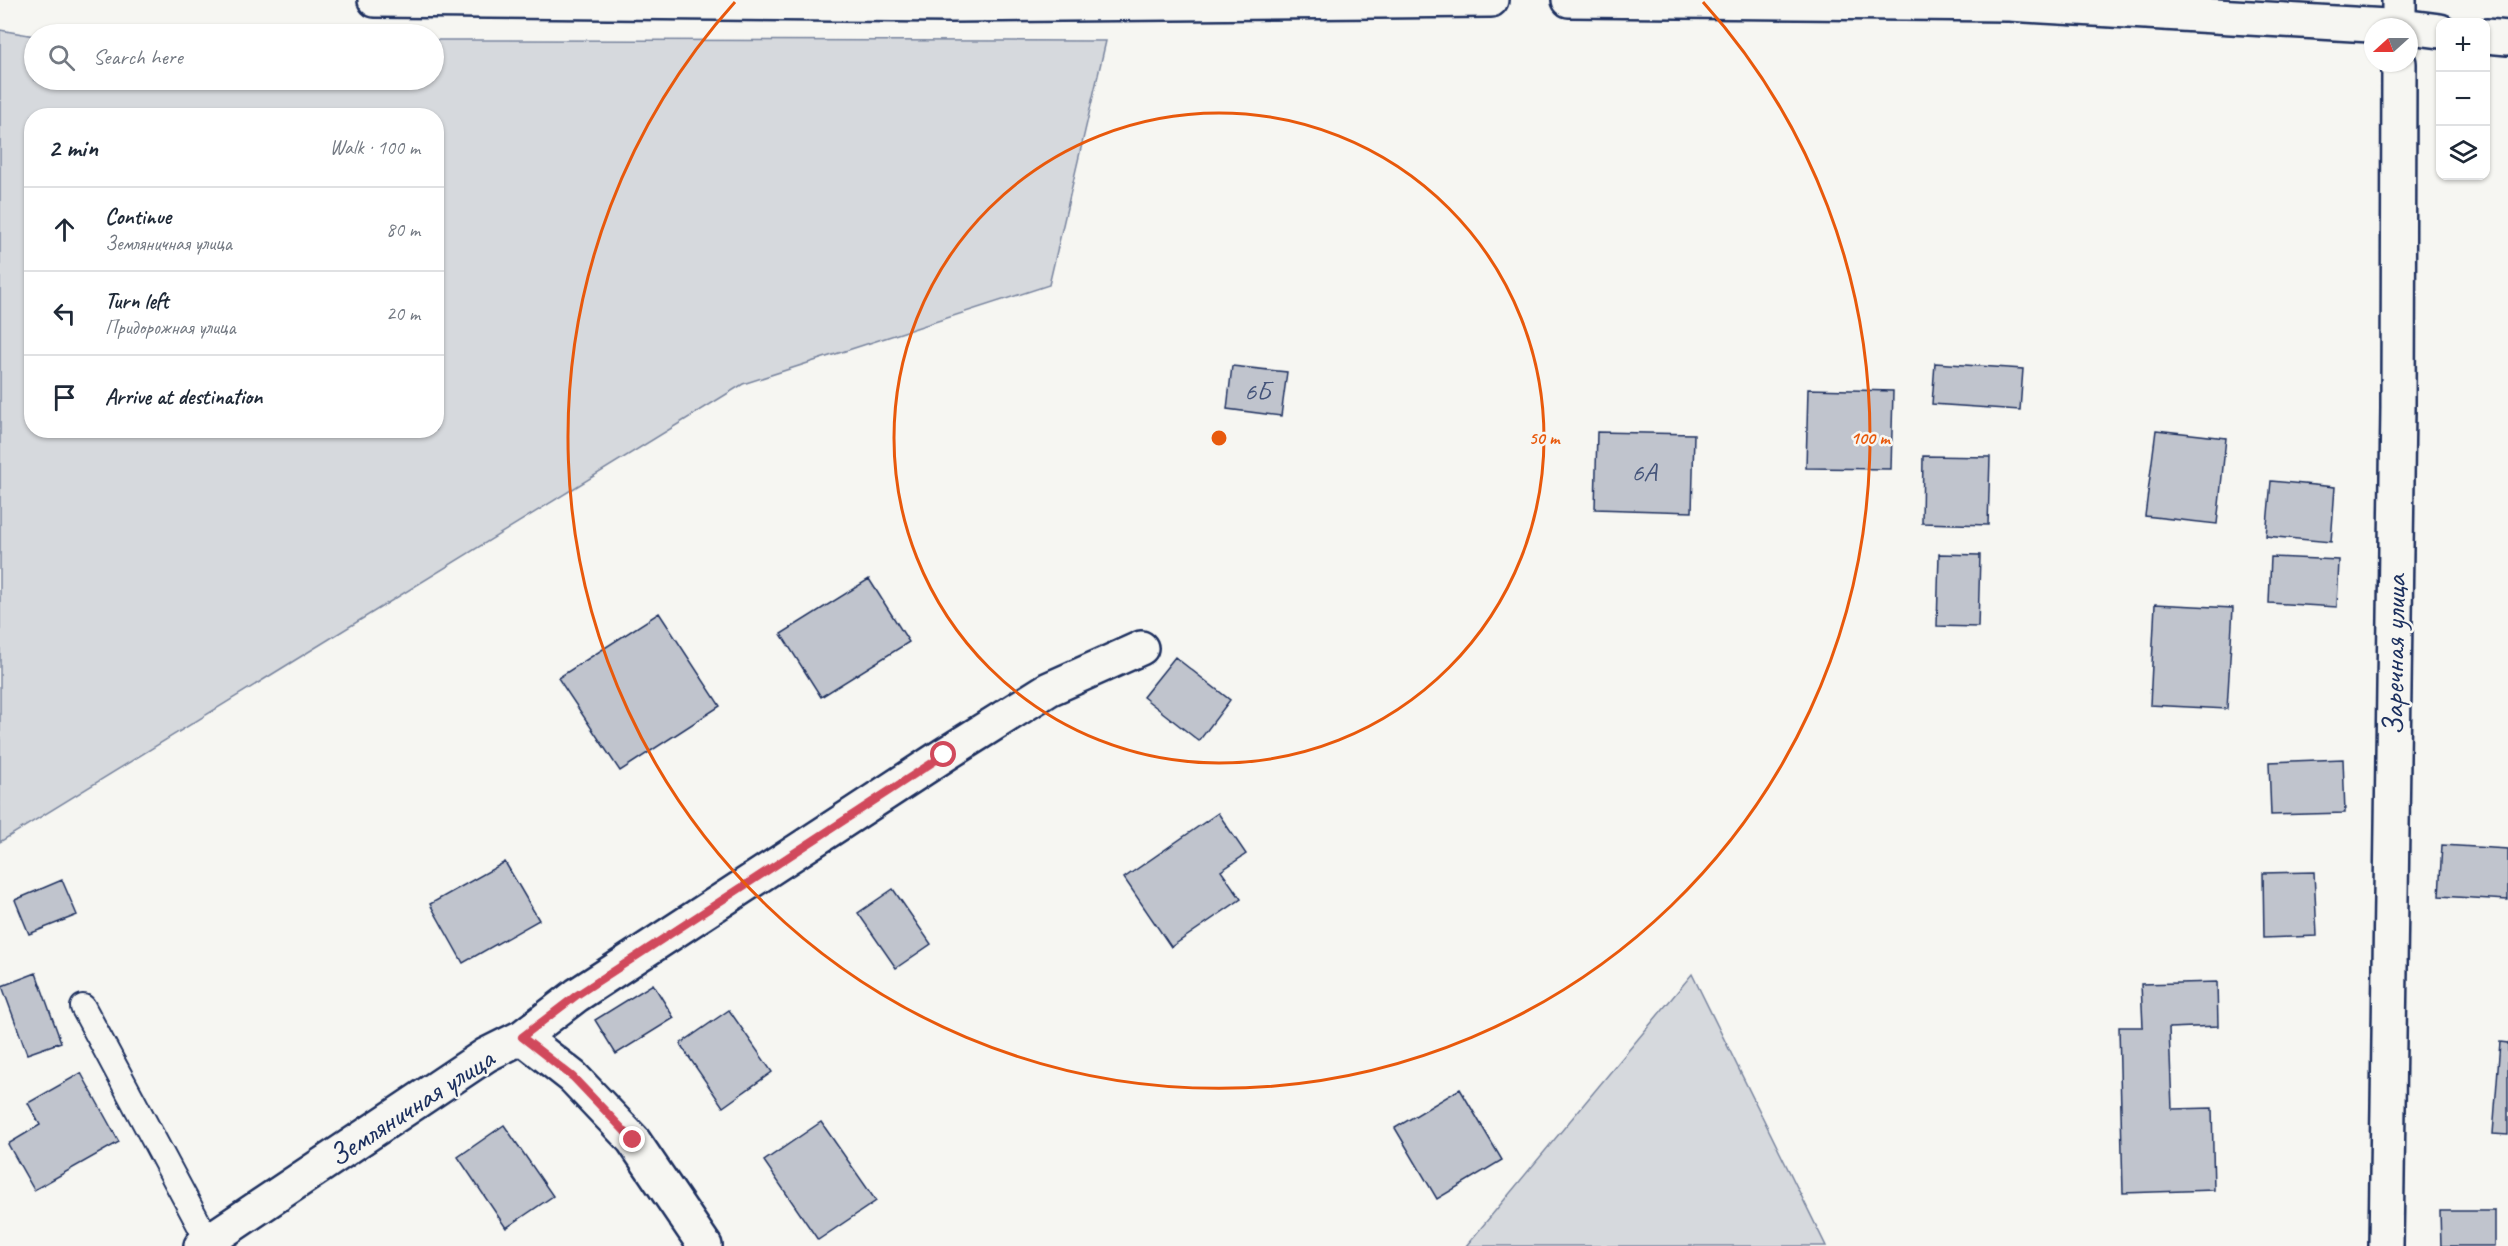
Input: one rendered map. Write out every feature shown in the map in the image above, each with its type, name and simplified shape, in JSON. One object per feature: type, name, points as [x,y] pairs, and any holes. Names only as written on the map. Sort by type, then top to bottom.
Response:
[{"type":"street","points":[[375,0],[951,5],[1491,0]]},
{"type":"street","points":[[1569,0],[2009,4],[2364,25]]},
{"type":"street","points":[[2399,0],[2399,18]]},
{"type":"street","points":[[2418,28],[2436,31]]},
{"type":"street","points":[[2490,36],[2508,38]]},
{"type":"street","name":"Заречная улица","points":[[2386,1246],[2398,408],[2399,72]]},
{"type":"street","name":"Земляничная улица","points":[[205,1244],[486,1055],[522,1037],[577,995],[963,743],[1049,689],[1141,648]]},
{"type":"street","points":[[522,1037],[573,1077],[633,1140],[705,1246]]},
{"type":"lane","points":[[83,1007],[205,1244]]},
{"type":"shaded area","points":[[0,30],[24,34],[24,90],[444,90],[444,40],[1106,41],[1049,285],[743,384],[0,842]]},
{"type":"shaded area","points":[[1692,974],[1826,1246],[1466,1246]]},
{"type":"building","points":[[1935,363],[2023,369],[2020,410],[1932,404]]},
{"type":"building","points":[[1232,366],[1287,372],[1281,416],[1227,409]]},
{"type":"building","points":[[1808,389],[1893,391],[1891,469],[1806,468]]},
{"type":"building","points":[[2156,430],[2226,438],[2217,524],[2145,516]]},
{"type":"building","points":[[1597,432],[1694,434],[1692,512],[1595,509]]},
{"type":"building","points":[[1923,456],[1990,457],[1988,525],[1922,523]]},
{"type":"building","points":[[2271,481],[2335,487],[2331,542],[2266,536]]},
{"type":"building","points":[[1939,554],[1980,555],[1978,627],[1937,626]]},
{"type":"building","points":[[2271,557],[2339,560],[2337,607],[2269,603]]},
{"type":"building","points":[[869,579],[909,642],[821,697],[781,634]]},
{"type":"building","points":[[2155,604],[2233,608],[2227,709],[2150,705]]},
{"type":"building","points":[[659,613],[720,706],[620,771],[558,678]]},
{"type":"building","points":[[1175,657],[1230,700],[1199,741],[1143,697]]},
{"type":"building","points":[[2343,759],[2345,813],[2271,815],[2269,762]]},
{"type":"building","points":[[1218,813],[1246,854],[1221,871],[1241,899],[1171,947],[1124,878]]},
{"type":"building","points":[[2442,845],[2508,849],[2508,900],[2439,896]]},
{"type":"building","points":[[505,862],[539,920],[463,963],[430,904]]},
{"type":"building","points":[[2314,872],[2317,936],[2264,938],[2263,873]]},
{"type":"building","points":[[62,880],[77,915],[29,934],[15,900]]},
{"type":"building","points":[[893,889],[931,944],[896,968],[858,913]]},
{"type":"building","points":[[36,973],[61,1042],[27,1054],[2,986]]},
{"type":"building","points":[[2217,982],[2218,1026],[2169,1028],[2172,1109],[2212,1108],[2214,1190],[2123,1193],[2119,1027],[2143,1027],[2141,984]]},
{"type":"building","points":[[653,984],[674,1018],[616,1054],[595,1020]]},
{"type":"building","points":[[729,1010],[772,1072],[723,1107],[680,1044]]},
{"type":"building","points":[[2500,1042],[2508,1043],[2508,1135],[2493,1134]]},
{"type":"building","points":[[81,1073],[119,1142],[34,1190],[8,1144],[40,1125],[28,1103]]},
{"type":"building","points":[[1460,1089],[1502,1160],[1437,1199],[1395,1128]]},
{"type":"building","points":[[821,1122],[876,1201],[818,1240],[764,1161]]},
{"type":"building","points":[[504,1125],[553,1196],[506,1228],[458,1157]]},
{"type":"building","points":[[2440,1211],[2495,1211],[2495,1246],[2441,1246]]},
{"type":"route","points":[[633,1140],[573,1077],[522,1037],[577,995],[944,755]]}]
